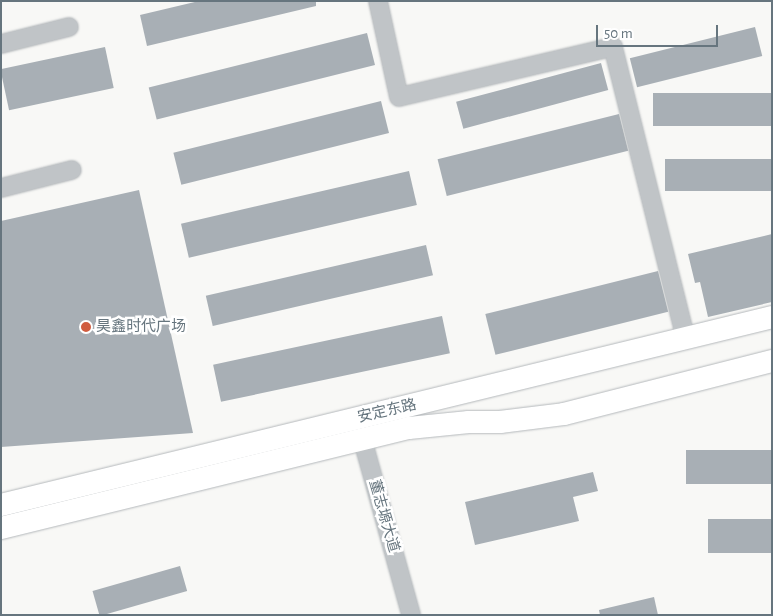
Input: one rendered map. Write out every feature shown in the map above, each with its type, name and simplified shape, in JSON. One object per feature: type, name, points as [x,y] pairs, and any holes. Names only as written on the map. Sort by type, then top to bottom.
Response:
[{"type":"main road","name":"安定东路","points":[[1,528],[355,429],[772,317]]},
{"type":"main road","name":"安定东路","points":[[1,505],[355,429],[408,428],[469,422],[500,422],[564,414],[772,361]]},
{"type":"street","points":[[378,1],[399,98],[613,47],[686,339]]},
{"type":"street","points":[[1,44],[69,27]]},
{"type":"street","points":[[1,188],[72,170]]},
{"type":"street","name":"董志塬大道","points":[[355,429],[402,615]]},
{"type":"street","name":"董志塬大道","points":[[355,429],[412,615]]},
{"type":"building","points":[[199,1],[316,1],[316,6],[147,46],[140,15]]},
{"type":"building","points":[[755,27],[762,56],[637,87],[630,58]]},
{"type":"building","points":[[367,33],[375,65],[157,119],[149,87]]},
{"type":"building","points":[[105,47],[114,88],[9,110],[1,69]]},
{"type":"building","points":[[601,63],[608,90],[463,129],[456,102]]},
{"type":"building","points":[[653,93],[772,93],[772,126],[653,126]]},
{"type":"building","points":[[381,101],[389,133],[181,185],[173,153]]},
{"type":"building","points":[[619,114],[628,151],[447,196],[438,159]]},
{"type":"building","points":[[665,159],[772,159],[772,191],[665,191]]},
{"type":"building","points":[[409,171],[417,205],[189,258],[181,224]]},
{"type":"building","name":"昊鑫时代广场","points":[[139,190],[193,433],[1,447],[1,221]]},
{"type":"building","points":[[772,234],[772,302],[708,317],[700,282],[695,283],[688,254]]},
{"type":"building","points":[[426,245],[433,275],[213,326],[206,296]]},
{"type":"building","points":[[658,271],[668,312],[495,355],[485,314]]},
{"type":"building","points":[[442,316],[450,353],[221,402],[213,365]]},
{"type":"building","points":[[686,450],[772,450],[772,484],[686,484]]},
{"type":"building","points":[[593,472],[598,491],[573,497],[579,521],[475,545],[465,502]]},
{"type":"building","points":[[708,519],[772,519],[772,553],[708,553]]},
{"type":"building","points":[[180,566],[187,591],[103,615],[99,615],[93,591]]},
{"type":"building","points":[[654,597],[658,615],[600,615],[599,610]]},
{"type":"place","name":"昊鑫时代广场","points":[[86,327]]}]
